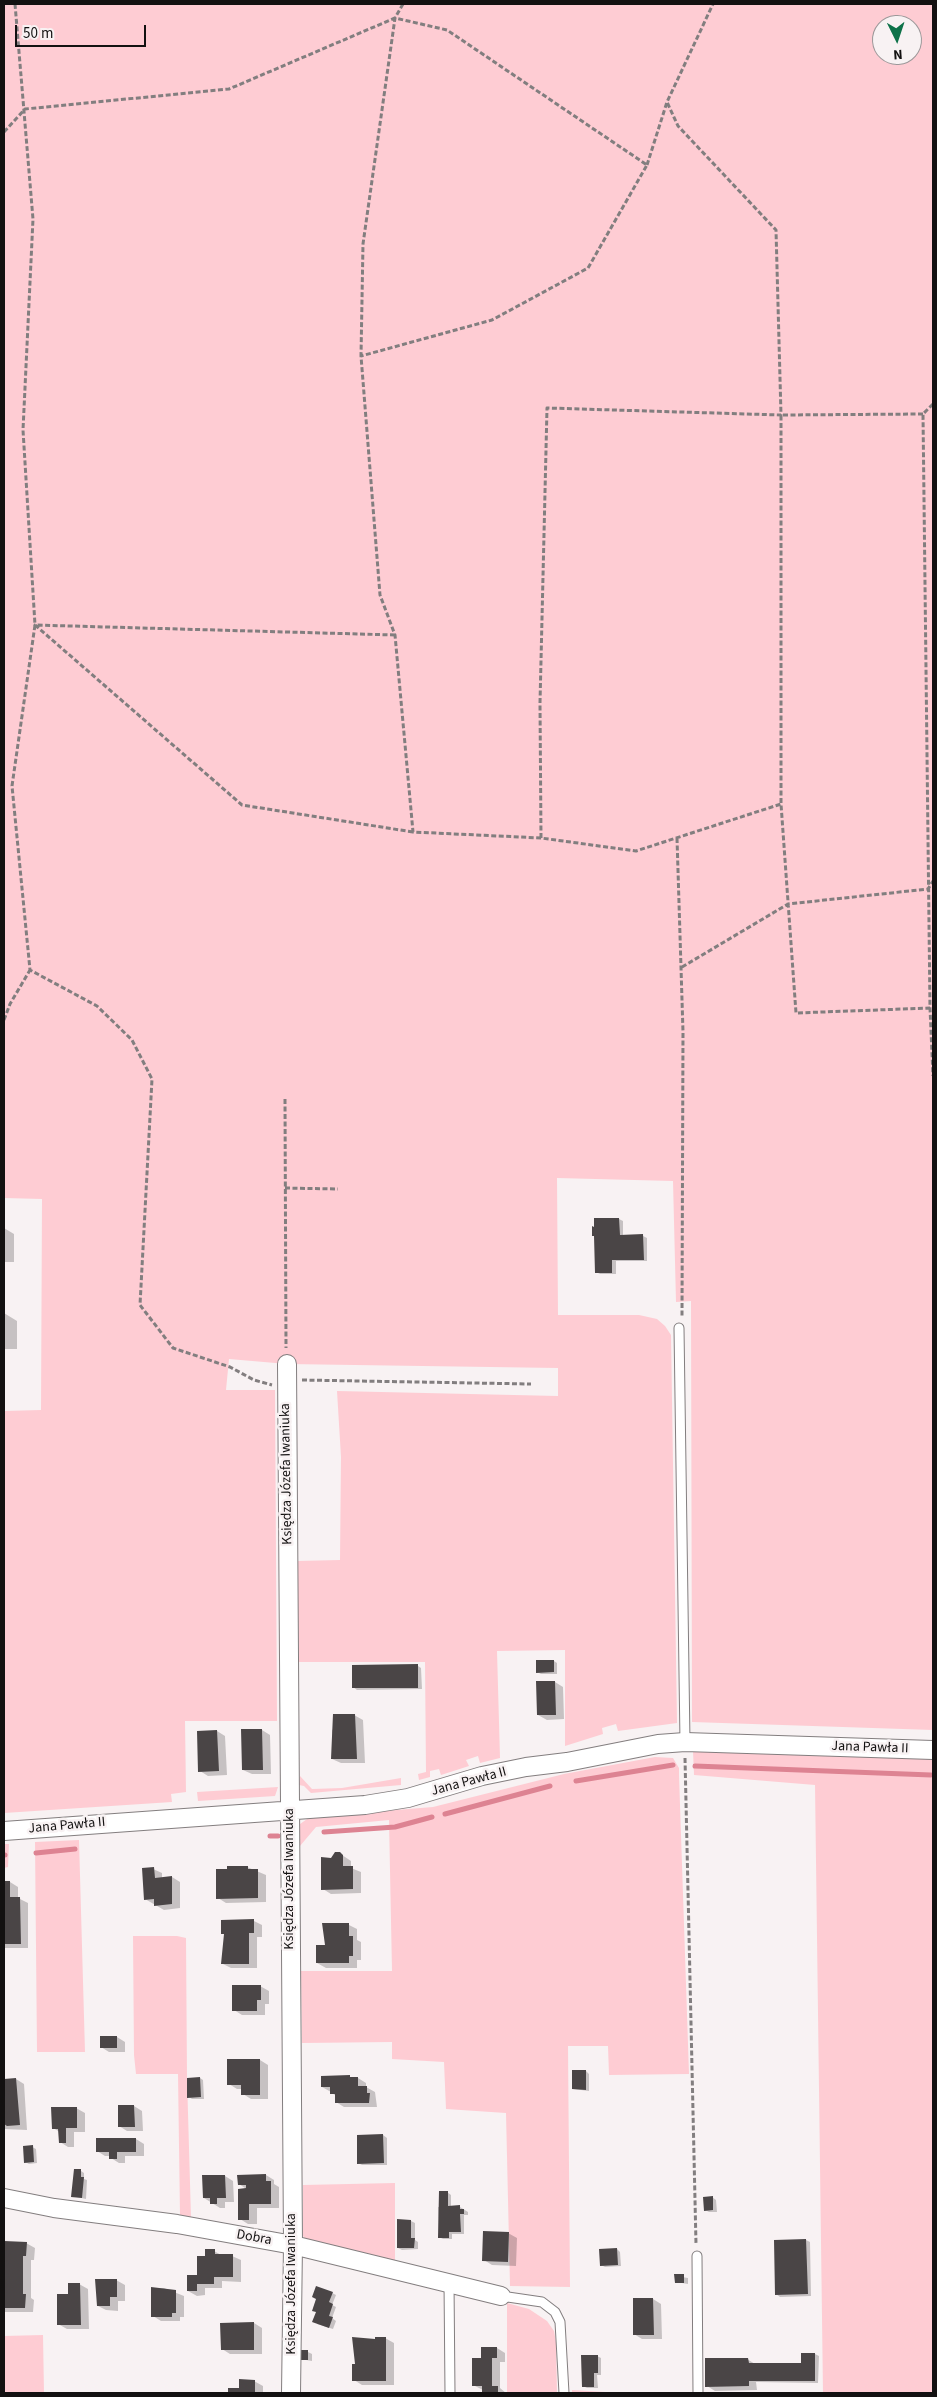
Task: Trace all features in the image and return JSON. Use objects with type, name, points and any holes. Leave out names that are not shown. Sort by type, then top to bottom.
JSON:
[{"type":"street","name":"Księdza Józefa Iwaniuka","points":[[286,1378],[293,2244],[291,2393]]},
{"type":"street","name":"Jana Pawła II","points":[[4,1831],[365,1805],[408,1798],[482,1776],[526,1766],[567,1762],[658,1744],[686,1742],[933,1750]]},
{"type":"street","name":"Dobra","points":[[4,2198],[54,2208],[177,2224],[293,2244],[501,2296]]},
{"type":"lane","points":[[679,1328],[686,1742]]},
{"type":"lane","points":[[696,2256],[698,2393]]},
{"type":"lane","points":[[449,2282],[450,2393]]},
{"type":"lane","points":[[501,2296],[542,2302],[556,2312],[560,2322],[564,2393]]},
{"type":"path","points":[[4,1020],[10,1004],[30,970],[12,786],[35,625],[23,430],[33,219],[15,4]]},
{"type":"path","points":[[403,4],[395,18],[363,244],[361,356],[380,595],[395,635],[413,832]]},
{"type":"path","points":[[361,356],[492,320],[588,268],[647,165],[666,102],[713,4]]},
{"type":"path","points":[[4,132],[25,109],[229,90],[395,18],[447,30],[647,165]]},
{"type":"path","points":[[666,102],[678,126],[776,230],[781,415],[781,804],[796,1013],[930,1008]]},
{"type":"path","points":[[541,838],[540,703],[547,408],[781,415],[923,414],[933,404]]},
{"type":"path","points":[[923,414],[928,889],[933,1076]]},
{"type":"path","points":[[35,625],[395,635]]},
{"type":"path","points":[[35,625],[242,805],[413,832],[541,838],[636,851],[781,804]]},
{"type":"path","points":[[678,838],[684,1311],[679,1328]]},
{"type":"path","points":[[928,889],[933,881]]},
{"type":"path","points":[[681,967],[788,904],[928,889]]},
{"type":"path","points":[[30,970],[96,1006],[132,1040],[152,1079],[140,1305],[174,1348],[230,1367],[254,1380],[286,1378],[531,1384]]},
{"type":"path","points":[[285,1099],[286,1378]]},
{"type":"path","points":[[285,1188],[338,1189]]},
{"type":"path","points":[[686,1742],[696,2256]]},
{"type":"shaded area","points":[[4,4],[933,4],[933,1730],[692,1722],[691,1301],[676,1302],[673,1181],[557,1178],[558,1315],[639,1315],[657,1319],[671,1335],[677,1723],[618,1731],[616,1724],[602,1728],[603,1734],[565,1746],[565,1650],[497,1651],[500,1758],[480,1763],[478,1756],[466,1760],[469,1766],[441,1775],[439,1769],[430,1771],[430,1777],[419,1780],[418,1774],[426,1772],[425,1662],[299,1662],[297,1561],[340,1560],[341,1457],[337,1391],[558,1396],[558,1368],[287,1364],[229,1359],[226,1390],[275,1390],[277,1721],[185,1721],[186,1792],[171,1794],[172,1802],[4,1813],[4,1411],[41,1410],[42,1199],[4,1198]]},
{"type":"shaded area","points":[[693,1751],[933,1758],[933,2393],[823,2393],[815,1785],[694,1775]]},
{"type":"shaded area","points":[[655,1757],[673,1758],[679,1768],[689,2074],[609,2075],[608,2046],[568,2046],[570,2287],[510,2286],[506,2113],[446,2109],[444,2062],[392,2059],[392,2042],[302,2043],[301,1971],[392,1971],[389,1820],[316,1827],[300,1846],[300,1824],[310,1817],[433,1807],[564,1774]]},
{"type":"shaded area","points":[[300,1776],[312,1789],[342,1788],[401,1778],[401,1785],[311,1793],[304,1786],[299,1785]]},
{"type":"shaded area","points":[[278,1787],[275,1796],[198,1801],[197,1792]]},
{"type":"shaded area","points":[[79,1840],[85,2052],[37,2052],[35,1842]]},
{"type":"shaded area","points":[[4,1844],[9,1844],[8,1867],[4,1868]]},
{"type":"shaded area","points":[[133,1936],[177,1936],[186,1938],[191,2218],[180,2216],[178,2074],[136,2074],[134,2055]]},
{"type":"shaded area","points":[[395,2183],[395,2263],[310,2244],[303,2236],[303,2185]]},
{"type":"shaded area","points":[[507,2303],[529,2309],[547,2321],[554,2331],[557,2393],[507,2393]]},
{"type":"shaded area","points":[[43,2335],[44,2393],[4,2393],[4,2336]]},
{"type":"shaded area","points":[[572,2390],[622,2393],[572,2393]]},
{"type":"building","points":[[594,1218],[619,1218],[620,1235],[643,1234],[644,1260],[612,1260],[612,1273],[595,1273],[594,1236],[592,1236]]},
{"type":"building","points":[[536,1660],[554,1660],[554,1672],[536,1673]]},
{"type":"building","points":[[418,1664],[418,1688],[352,1688],[352,1665]]},
{"type":"building","points":[[536,1681],[555,1681],[556,1715],[537,1715]]},
{"type":"building","points":[[333,1714],[355,1714],[357,1759],[331,1759]]},
{"type":"building","points":[[241,1729],[262,1729],[263,1770],[242,1770]]},
{"type":"building","points":[[217,1730],[219,1771],[198,1772],[197,1731]]},
{"type":"building","points":[[335,1852],[340,1852],[343,1855],[343,1866],[353,1866],[353,1889],[321,1890],[321,1857],[331,1858]]},
{"type":"building","points":[[227,1866],[248,1866],[248,1869],[258,1869],[258,1898],[216,1899],[216,1869],[227,1869]]},
{"type":"building","points":[[154,1867],[155,1878],[172,1876],[172,1904],[154,1906],[154,1899],[144,1900],[142,1868]]},
{"type":"building","points":[[4,1881],[10,1881],[10,1897],[20,1897],[21,1944],[4,1944]]},
{"type":"building","points":[[254,1919],[254,1933],[249,1933],[249,1964],[221,1964],[224,1934],[221,1934],[221,1920]]},
{"type":"building","points":[[322,1923],[349,1923],[349,1936],[353,1936],[353,1956],[349,1956],[349,1963],[316,1963],[316,1945],[325,1945]]},
{"type":"building","points":[[232,1985],[261,1985],[261,2000],[257,2000],[257,2011],[232,2011]]},
{"type":"building","points":[[100,2036],[117,2036],[117,2048],[100,2048]]},
{"type":"building","points":[[227,2059],[260,2059],[260,2095],[241,2095],[241,2085],[227,2085]]},
{"type":"building","points":[[572,2070],[586,2070],[586,2090],[572,2089]]},
{"type":"building","points":[[350,2075],[350,2077],[358,2077],[358,2086],[367,2086],[367,2093],[370,2093],[369,2103],[335,2103],[335,2094],[330,2094],[330,2087],[321,2087],[321,2076]]},
{"type":"building","points":[[200,2077],[201,2097],[187,2098],[187,2078]]},
{"type":"building","points":[[16,2078],[20,2125],[7,2126],[4,2124],[4,2079]]},
{"type":"building","points":[[118,2105],[134,2105],[135,2127],[118,2127]]},
{"type":"building","points":[[51,2107],[77,2107],[77,2128],[66,2128],[66,2143],[59,2143],[58,2129],[52,2129]]},
{"type":"building","points":[[383,2134],[384,2163],[357,2164],[357,2135]]},
{"type":"building","points":[[96,2138],[136,2138],[136,2152],[117,2152],[117,2159],[109,2159],[109,2152],[96,2152]]},
{"type":"building","points":[[33,2145],[34,2162],[24,2163],[23,2146]]},
{"type":"building","points":[[74,2169],[81,2169],[81,2177],[84,2177],[82,2198],[71,2197]]},
{"type":"building","points":[[266,2174],[266,2181],[271,2181],[271,2204],[249,2204],[249,2220],[238,2220],[238,2189],[246,2188],[246,2185],[238,2185],[237,2175]]},
{"type":"building","points":[[202,2175],[225,2175],[226,2198],[217,2198],[217,2204],[210,2204],[210,2198],[203,2198]]},
{"type":"building","points":[[439,2191],[448,2191],[448,2206],[460,2205],[460,2209],[464,2209],[464,2214],[460,2214],[461,2232],[449,2232],[449,2238],[438,2238]]},
{"type":"building","points":[[713,2196],[713,2210],[704,2211],[703,2197]]},
{"type":"building","points":[[397,2219],[411,2220],[411,2238],[415,2238],[414,2248],[397,2248]]},
{"type":"building","points":[[483,2231],[509,2232],[508,2262],[482,2261]]},
{"type":"building","points":[[806,2239],[808,2294],[775,2295],[774,2240]]},
{"type":"building","points":[[4,2241],[27,2242],[26,2256],[23,2256],[23,2294],[26,2294],[25,2308],[4,2308]]},
{"type":"building","points":[[617,2248],[618,2265],[600,2266],[599,2249]]},
{"type":"building","points":[[205,2249],[215,2249],[215,2254],[233,2254],[233,2277],[214,2277],[214,2284],[197,2284],[197,2291],[187,2291],[187,2275],[197,2275],[197,2256],[205,2256]]},
{"type":"building","points":[[674,2274],[684,2274],[684,2283],[675,2283]]},
{"type":"building","points":[[95,2279],[117,2279],[117,2297],[110,2297],[110,2306],[97,2306]]},
{"type":"building","points":[[68,2283],[80,2283],[81,2325],[57,2325],[57,2294],[68,2294]]},
{"type":"building","points":[[316,2286],[333,2292],[329,2302],[333,2304],[329,2316],[333,2317],[329,2328],[312,2322],[316,2312],[312,2311],[316,2299],[312,2297]]},
{"type":"building","points":[[151,2287],[176,2290],[176,2313],[172,2313],[172,2317],[151,2317]]},
{"type":"building","points":[[633,2298],[653,2298],[654,2335],[633,2335]]},
{"type":"building","points":[[254,2322],[254,2350],[221,2350],[220,2323]]},
{"type":"building","points":[[352,2337],[375,2339],[375,2337],[386,2337],[386,2381],[352,2381],[352,2364],[355,2364]]},
{"type":"building","points":[[481,2347],[497,2347],[497,2358],[492,2358],[492,2386],[498,2386],[498,2393],[482,2393],[482,2386],[472,2386],[472,2358],[481,2358]]},
{"type":"building","points":[[298,2350],[308,2350],[308,2360],[298,2360]]},
{"type":"building","points":[[801,2353],[815,2353],[815,2381],[749,2381],[749,2386],[705,2387],[705,2358],[748,2358],[749,2363],[801,2363]]},
{"type":"building","points":[[581,2355],[598,2355],[598,2373],[594,2373],[594,2387],[582,2387]]},
{"type":"building","points":[[239,2379],[255,2380],[255,2393],[228,2393],[228,2388],[239,2388]]},
{"type":"waterway","points":[[576,1781],[673,1765]]},
{"type":"waterway","points":[[695,1766],[931,1775]]},
{"type":"waterway","points":[[445,1814],[550,1786]]},
{"type":"waterway","points":[[324,1832],[395,1827],[432,1817]]},
{"type":"waterway","points":[[270,1836],[278,1836]]},
{"type":"waterway","points":[[36,1853],[75,1849]]}]
